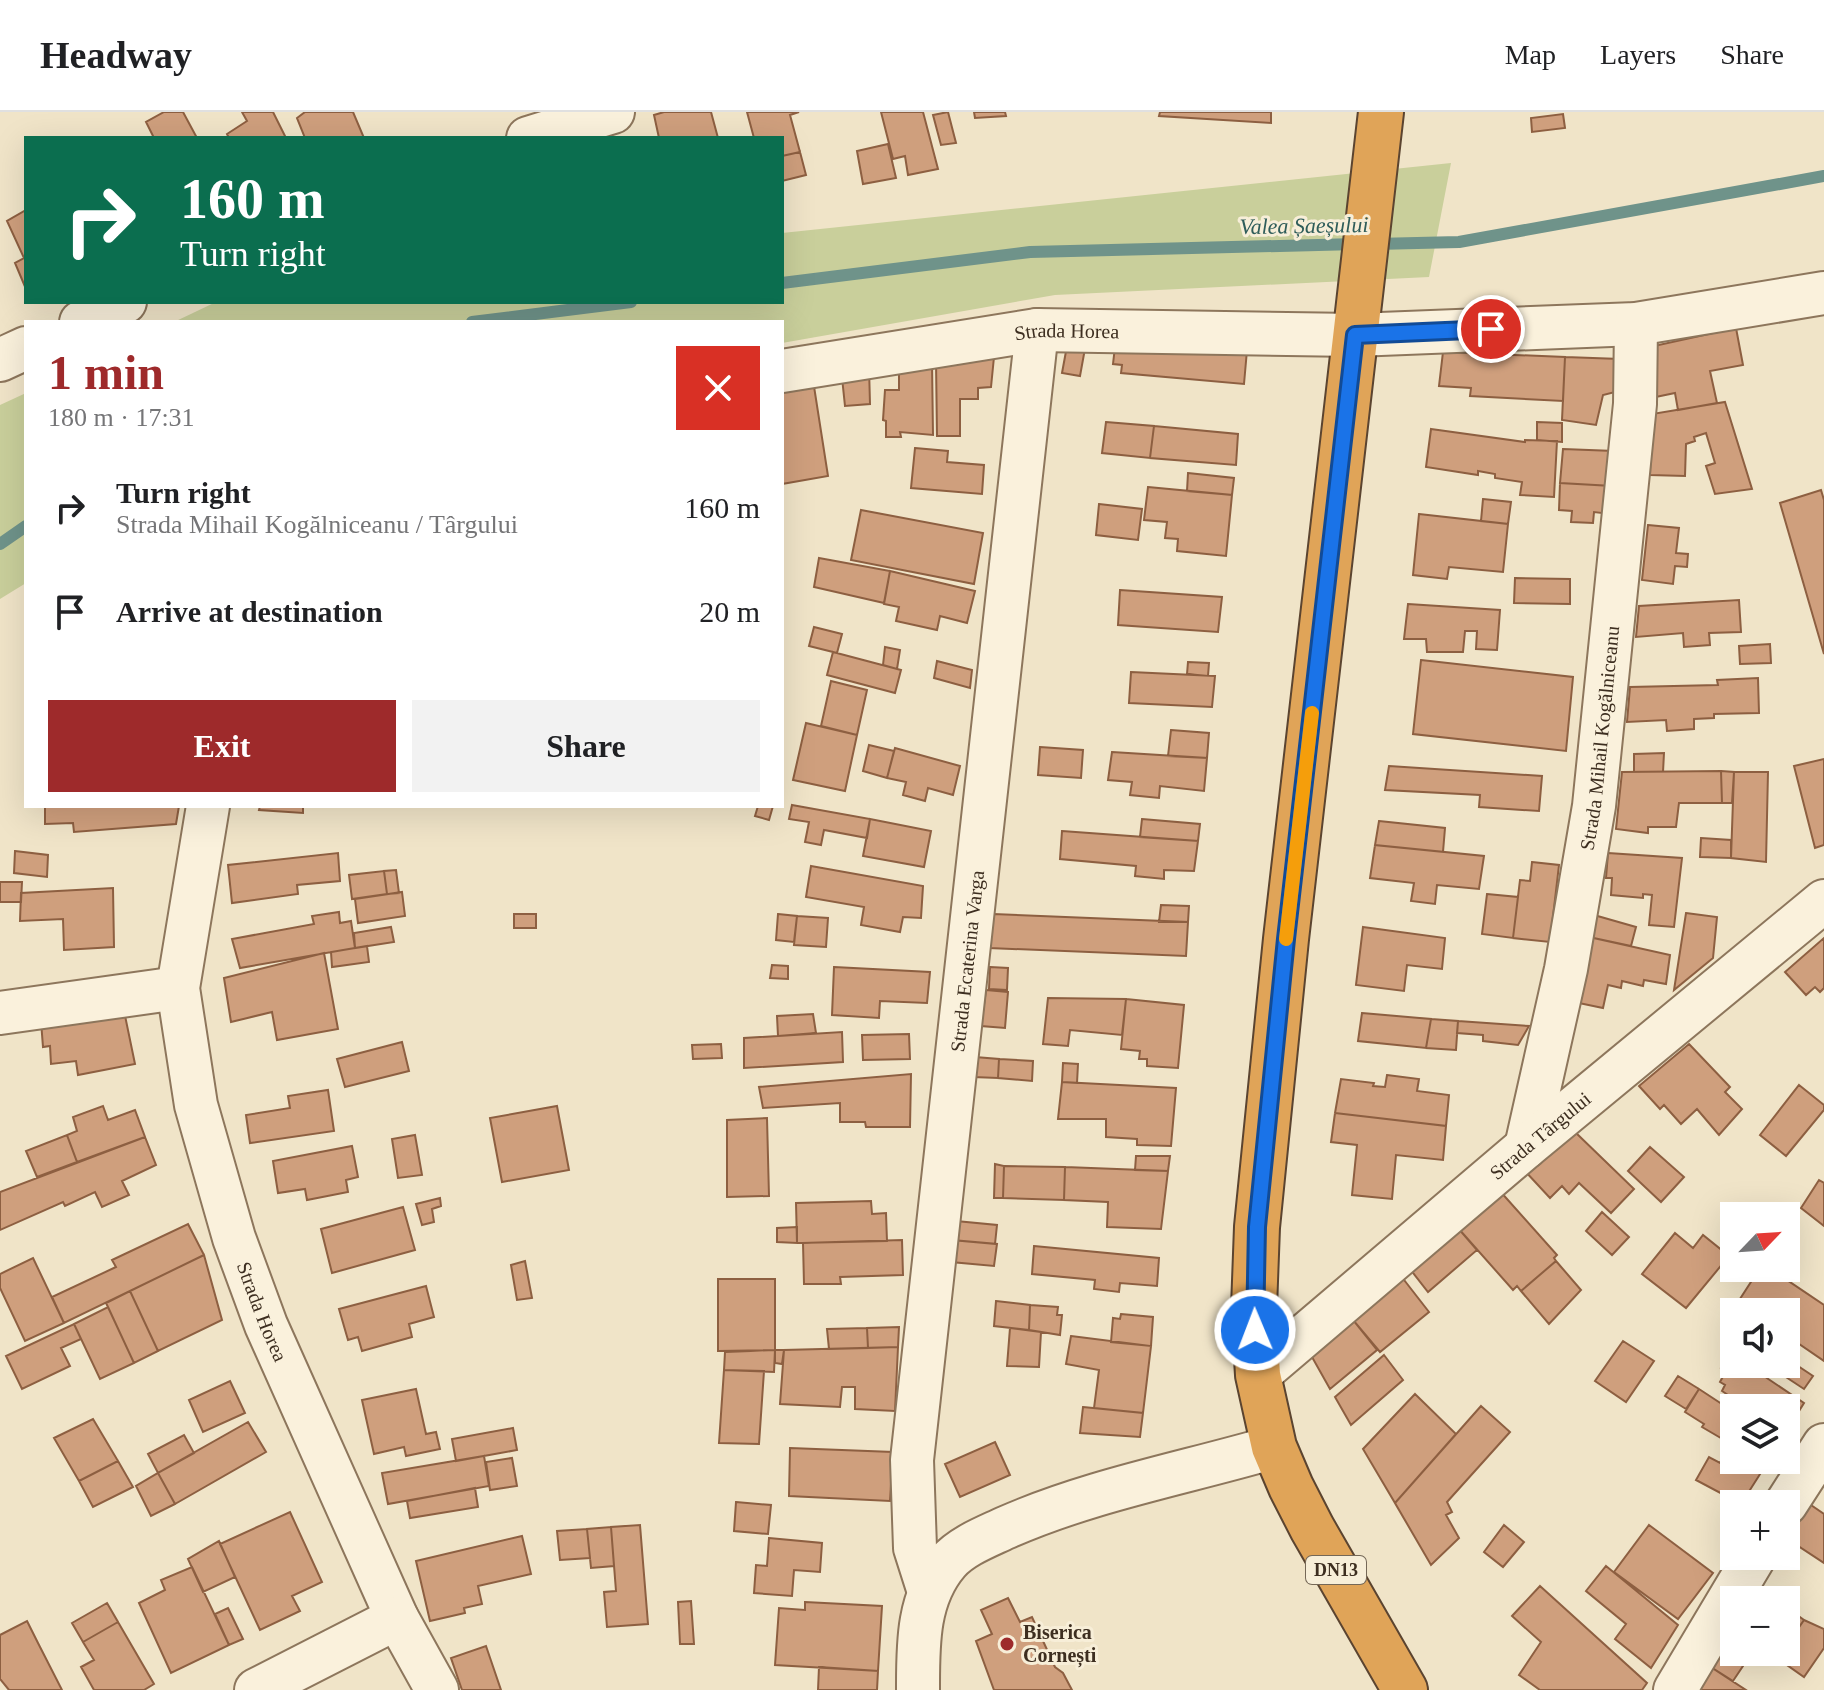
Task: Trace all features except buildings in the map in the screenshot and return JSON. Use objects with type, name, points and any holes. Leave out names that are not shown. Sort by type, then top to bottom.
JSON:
[{"type":"highway","name":"DN13","points":[[1380,125],[1286,939],[1257,1227],[1254,1308],[1258,1375],[1274,1447],[1312,1528],[1405,1690]]},
{"type":"street","points":[[535,136],[613,112]]},
{"type":"street","name":"Strada Horea","points":[[784,371],[1037,330],[1356,323],[1636,324],[1824,293]]},
{"type":"street","points":[[85,320],[121,304]]},
{"type":"street","name":"Strada Mihail Kogălniceanu","points":[[1526,1147],[1566,969],[1594,806],[1635,404],[1636,324]]},
{"type":"street","name":"Strada Ecaterina Varga","points":[[929,1592],[915,1548],[912,1460],[1037,330]]},
{"type":"street","points":[[0,360],[24,349]]},
{"type":"street","name":"Strada Horea","points":[[208,808],[178,988],[196,1105],[234,1238],[266,1325],[397,1618],[437,1690]]},
{"type":"street","name":"Strada Târgului","points":[[1258,1375],[1526,1147],[1824,901]]},
{"type":"street","points":[[0,1013],[178,988]]},
{"type":"street","points":[[1795,1490],[1824,1445]]},
{"type":"street","points":[[918,1690],[920,1622],[929,1592],[949,1561],[977,1541],[1035,1515],[1274,1447]]},
{"type":"street","points":[[1675,1690],[1747,1570]]},
{"type":"street","points":[[256,1690],[397,1618]]},
{"type":"green space","points":[[1451,163],[1429,277],[1055,295],[784,343],[784,320],[178,320],[212,304],[784,304],[784,233]]},
{"type":"green space","points":[[24,394],[24,584],[0,599],[0,405]]},
{"type":"waterway","name":"Valea Șaeșului","points":[[1375,244],[1459,242],[1824,176]]},
{"type":"waterway","name":"Valea Șaeșului","points":[[784,283],[1030,252],[1357,244]]},
{"type":"waterway","name":"Valea Șaeșului","points":[[488,320],[615,304]]},
{"type":"waterway","name":"Valea Șaeșului","points":[[0,544],[24,527]]},
{"type":"slow traffic","points":[[1286,939],[1312,713]]},
{"type":"place","name":"Biserica Cornești","points":[[1007,1644]]},
{"type":"route","points":[[1255,1330],[1257,1227],[1286,939],[1355,335],[1491,329]]}]
